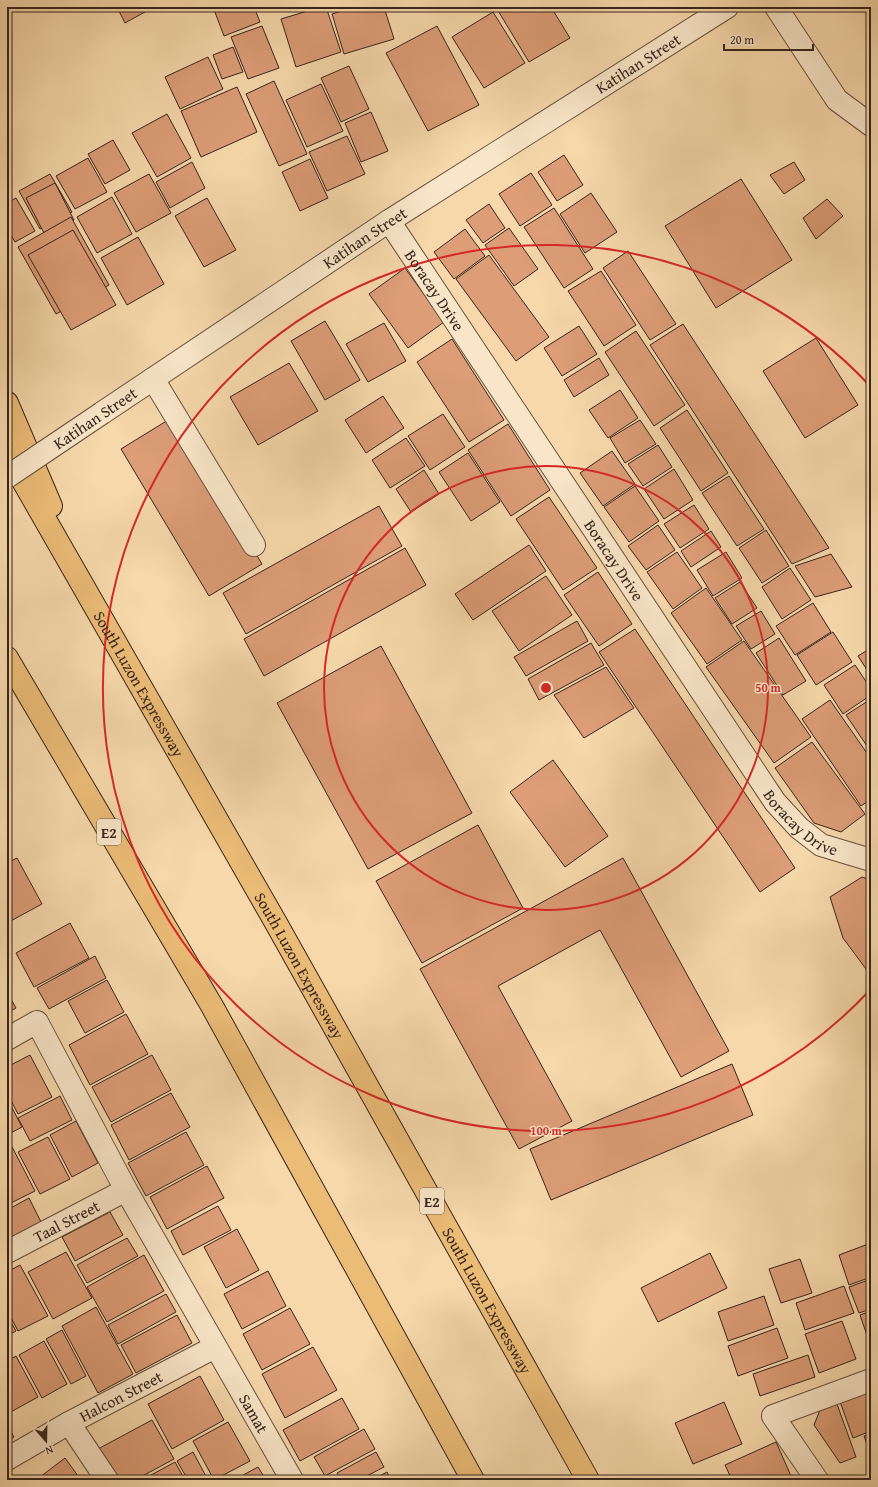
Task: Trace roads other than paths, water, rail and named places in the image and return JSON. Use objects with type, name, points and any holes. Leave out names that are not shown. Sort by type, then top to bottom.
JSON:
[{"type":"highway","points":[[7,403],[93,602]]},
{"type":"highway","name":"South Luzon Expressway","points":[[7,453],[280,930],[588,1480]]},
{"type":"highway","name":"E2","points":[[7,658],[212,1006],[473,1480]]},
{"type":"street","name":"Katihan Street","points":[[7,477],[390,221],[727,7]]},
{"type":"street","points":[[776,7],[837,100],[871,125]]},
{"type":"street","name":"Boracay Drive","points":[[390,221],[775,802],[799,828],[822,845],[871,860]]},
{"type":"street","points":[[153,379],[254,545]]},
{"type":"street","name":"Samat","points":[[7,1039],[37,1022],[126,1190],[292,1480]]},
{"type":"street","name":"Taal Street","points":[[7,1252],[126,1190]]},
{"type":"street","name":"Halcon Street","points":[[7,1459],[69,1422],[216,1347]]},
{"type":"street","points":[[817,1480],[774,1416],[871,1380]]},
{"type":"street","points":[[69,1422],[107,1480]]}]
